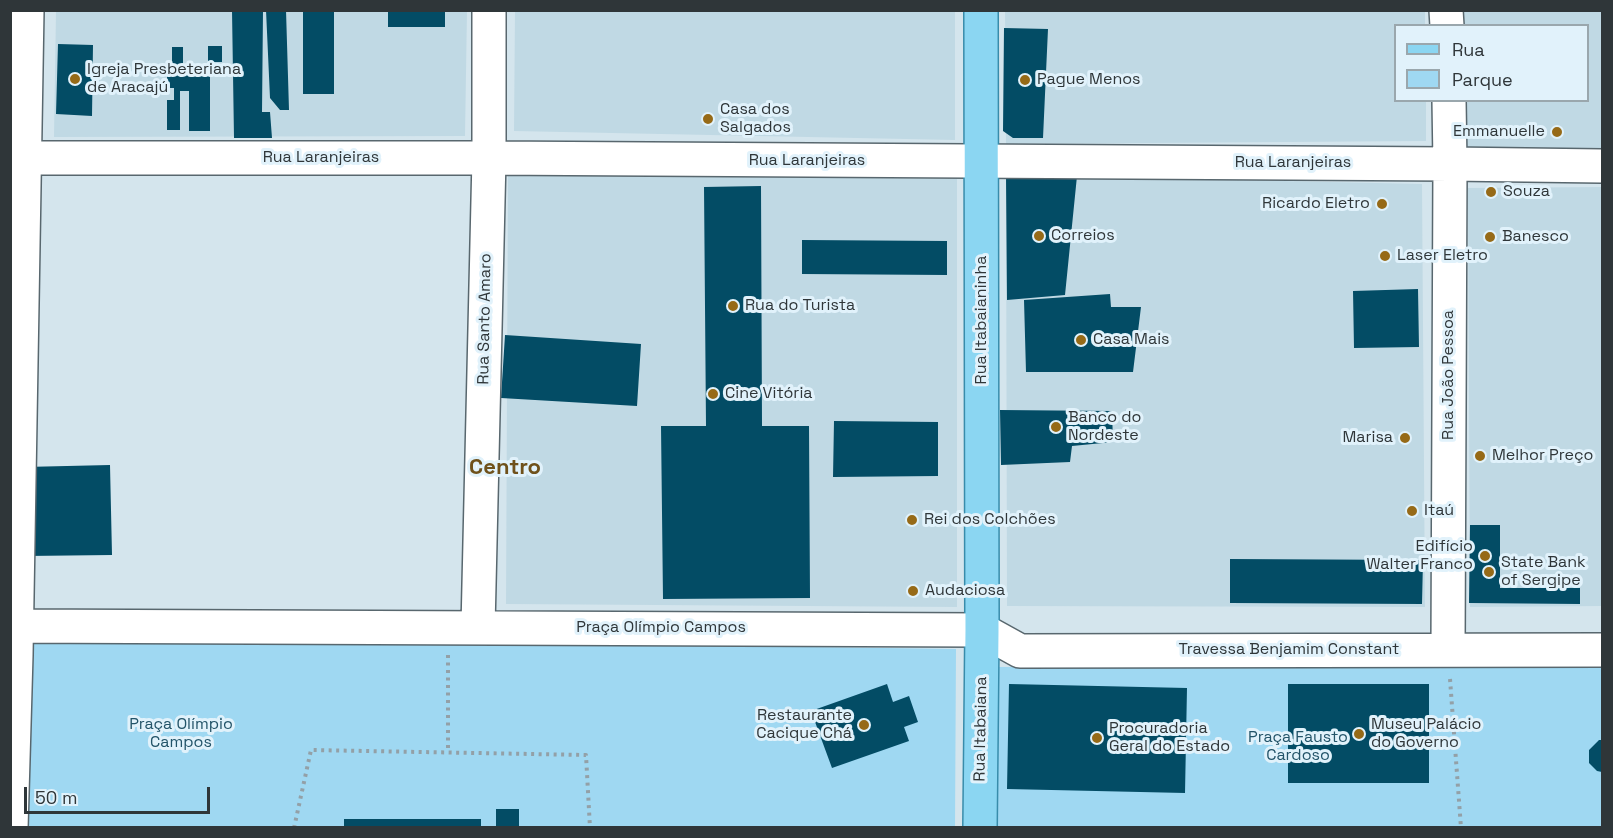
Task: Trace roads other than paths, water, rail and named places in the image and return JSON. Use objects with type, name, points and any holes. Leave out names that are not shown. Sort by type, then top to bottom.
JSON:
[{"type":"main road","name":"Rua Itabaianinha","points":[[981,10],[982,630]]},
{"type":"main road","name":"Rua Itabaiana","points":[[980,828],[982,630]]},
{"type":"street","points":[[11,828],[17,158],[27,10]]},
{"type":"street","name":"Rua Santo Amaro","points":[[463,627],[489,158],[489,10]]},
{"type":"street","name":"Rua João Pessoa","points":[[1448,649],[1449,102]]},
{"type":"street","name":"Rua Laranjeiras","points":[[17,158],[489,158],[1602,166]]},
{"type":"street","name":"Praça Olímpio Campos","points":[[14,626],[982,630]]},
{"type":"street","name":"Travessa Benjamim Constant","points":[[982,630],[1020,651],[1602,650]]},
{"type":"place","name":"Igreja Presbeteriana de Aracajú","points":[[75,79]]},
{"type":"place","name":"Pague Menos","points":[[1025,80]]},
{"type":"place","name":"Casa dos Salgados","points":[[708,119]]},
{"type":"place","name":"Emmanuelle","points":[[1557,132]]},
{"type":"place","name":"Souza","points":[[1491,192]]},
{"type":"place","name":"Ricardo Eletro","points":[[1382,204]]},
{"type":"place","name":"Correios","points":[[1039,236]]},
{"type":"place","name":"Banesco","points":[[1490,237]]},
{"type":"place","name":"Laser Eletro","points":[[1385,256]]},
{"type":"place","name":"Rua do Turista","points":[[733,306]]},
{"type":"place","name":"Casa Mais","points":[[1081,340]]},
{"type":"place","name":"Cine Vitória","points":[[713,394]]},
{"type":"place","name":"Banco do Nordeste","points":[[1056,427]]},
{"type":"place","name":"Marisa","points":[[1405,438]]},
{"type":"place","name":"Melhor Preço","points":[[1480,456]]},
{"type":"place","name":"Itaú","points":[[1412,511]]},
{"type":"place","name":"Rei dos Colchões","points":[[912,520]]},
{"type":"place","name":"Edifício Walter Franco","points":[[1485,556]]},
{"type":"place","name":"State Bank of Sergipe","points":[[1489,572]]},
{"type":"place","name":"Audaciosa","points":[[913,591]]},
{"type":"place","name":"Restaurante Cacique Chá","points":[[864,725]]},
{"type":"place","name":"Museu Palácio do Governo","points":[[1359,734]]},
{"type":"place","name":"Procuradoria Geral do Estado","points":[[1097,738]]},
{"type":"district","name":"Centro","points":[[505,468]]},
{"type":"park label","name":"Praça Fausto Cardoso","points":[[1298,747]]}]
